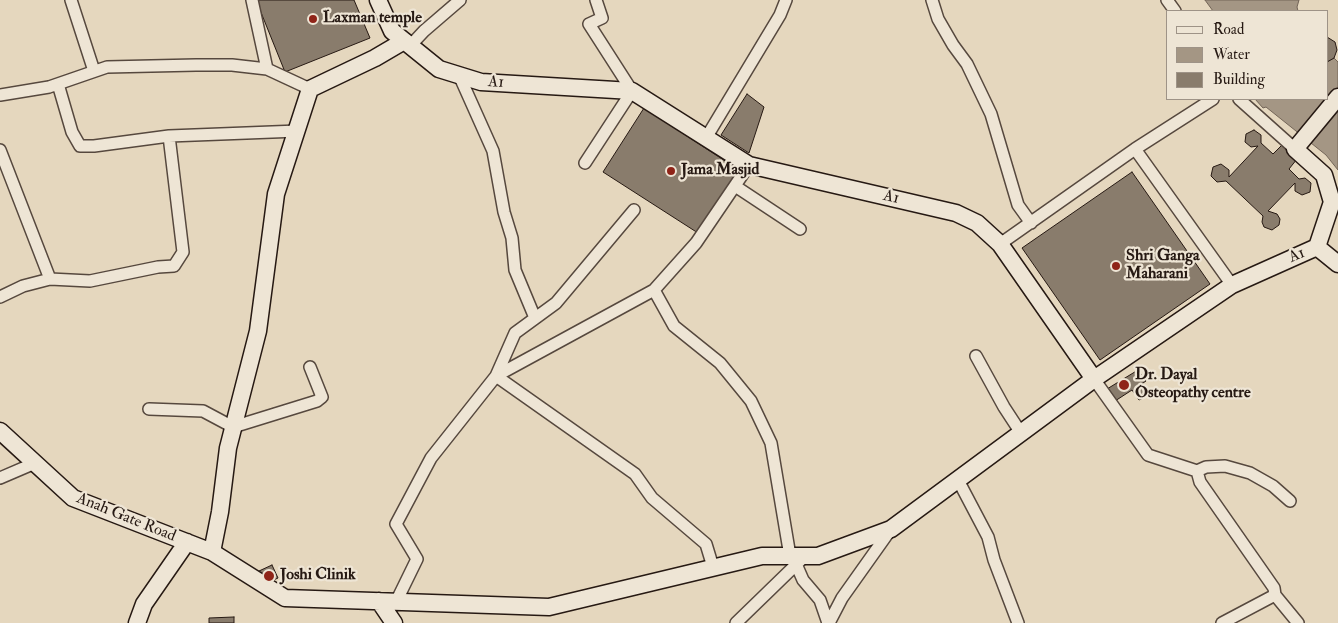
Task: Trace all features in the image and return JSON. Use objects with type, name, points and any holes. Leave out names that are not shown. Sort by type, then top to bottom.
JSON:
[{"type":"street","points":[[71,0],[94,71]]},
{"type":"street","points":[[252,0],[267,69]]},
{"type":"street","name":"A1","points":[[378,0],[392,32],[439,69],[482,82],[632,91],[749,165],[956,213],[977,223],[1000,244],[1094,379],[1232,285],[1317,247],[1338,264]]},
{"type":"street","points":[[212,552],[220,512],[228,448],[258,331],[276,194],[310,89],[407,43],[460,0]]},
{"type":"street","points":[[585,163],[632,91],[589,24],[602,18],[596,0]]},
{"type":"street","points":[[706,138],[780,15],[786,0]]},
{"type":"street","points":[[932,0],[938,19],[967,64],[992,114],[1018,205],[1031,223]]},
{"type":"street","points":[[0,95],[58,84],[106,67],[196,65],[267,69],[310,89]]},
{"type":"street","points":[[460,75],[493,150],[504,212],[512,238],[515,270],[535,318]]},
{"type":"street","points":[[58,84],[72,132],[80,146],[94,146],[169,136],[298,130]]},
{"type":"street","points":[[1299,145],[1338,97]]},
{"type":"street","points":[[1000,244],[1136,149],[1211,100]]},
{"type":"street","points":[[1240,100],[1299,145],[1324,175],[1332,202],[1317,247]]},
{"type":"street","points":[[0,297],[23,286],[50,279],[90,281],[158,267],[174,266],[183,252],[169,136]]},
{"type":"street","points":[[1136,149],[1232,285]]},
{"type":"street","points":[[0,150],[50,279]]},
{"type":"street","points":[[496,376],[654,290],[696,243],[749,165]]},
{"type":"street","points":[[735,186],[800,229]]},
{"type":"street","points":[[396,602],[417,559],[396,524],[431,458],[496,376],[515,333],[556,303],[634,210]]},
{"type":"street","points":[[654,290],[674,326],[720,363],[751,401],[771,443],[803,580],[820,600],[828,623]]},
{"type":"street","points":[[976,356],[1021,433]]},
{"type":"street","points":[[149,409],[203,411],[233,427],[317,401],[322,397],[310,367]]},
{"type":"street","points":[[496,376],[635,474],[652,498],[706,544],[714,567]]},
{"type":"street","points":[[1094,379],[1148,454],[1197,471],[1206,467],[1226,466],[1250,473],[1273,486],[1290,501]]},
{"type":"street","name":"Anah Gate Road","points":[[0,431],[73,498],[212,552],[285,598],[549,607],[762,556],[797,559],[818,556],[891,529],[1094,379]]},
{"type":"street","points":[[0,478],[35,463]]},
{"type":"street","points":[[1197,471],[1200,482],[1274,588],[1275,595],[1298,623]]},
{"type":"street","points":[[958,480],[988,537],[994,560],[1018,623]]},
{"type":"street","points":[[828,623],[842,598],[891,529]]},
{"type":"street","points":[[137,623],[144,604],[187,542]]},
{"type":"street","points":[[736,623],[797,559]]},
{"type":"street","points":[[1222,623],[1275,595]]},
{"type":"street","points":[[379,601],[394,623]]},
{"type":"water","points":[[1205,0],[1299,0],[1298,10],[1212,10]]},
{"type":"water","points":[[1334,58],[1338,62],[1338,170],[1326,155],[1266,107],[1263,108],[1256,100],[1328,100],[1328,61]]},
{"type":"building","name":"Laxman temple","points":[[256,0],[354,0],[370,38],[285,72]]},
{"type":"building","points":[[1328,38],[1335,42],[1337,50],[1334,58],[1328,61]]},
{"type":"building","points":[[747,94],[764,107],[749,153],[721,135]]},
{"type":"building","name":"Jama Masjid","points":[[644,108],[739,170],[698,233],[603,172]]},
{"type":"building","points":[[1254,130],[1261,135],[1261,143],[1273,154],[1282,145],[1297,159],[1289,169],[1299,179],[1305,178],[1311,183],[1310,192],[1302,195],[1295,191],[1295,183],[1268,211],[1277,214],[1280,219],[1279,225],[1272,230],[1264,227],[1262,222],[1263,216],[1226,181],[1217,182],[1211,176],[1213,167],[1221,164],[1229,170],[1229,177],[1258,146],[1251,147],[1245,142],[1246,134]]},
{"type":"building","name":"Shri Ganga Maharani","points":[[1132,172],[1210,284],[1100,360],[1022,248]]},
{"type":"building","points":[[1138,370],[1146,381],[1140,385],[1147,396],[1139,400],[1132,390],[1115,401],[1107,389]]},
{"type":"building","points":[[272,565],[278,578],[265,584],[259,571]]},
{"type":"building","points":[[234,617],[234,623],[209,623],[209,618]]},
{"type":"place","name":"Laxman temple","points":[[313,19]]},
{"type":"place","name":"Jama Masjid","points":[[671,171]]},
{"type":"place","name":"Shri Ganga Maharani","points":[[1116,266]]},
{"type":"place","name":"Dr. Dayal Osteopathy centre","points":[[1124,385]]},
{"type":"place","name":"Joshi Clinik","points":[[269,576]]}]
